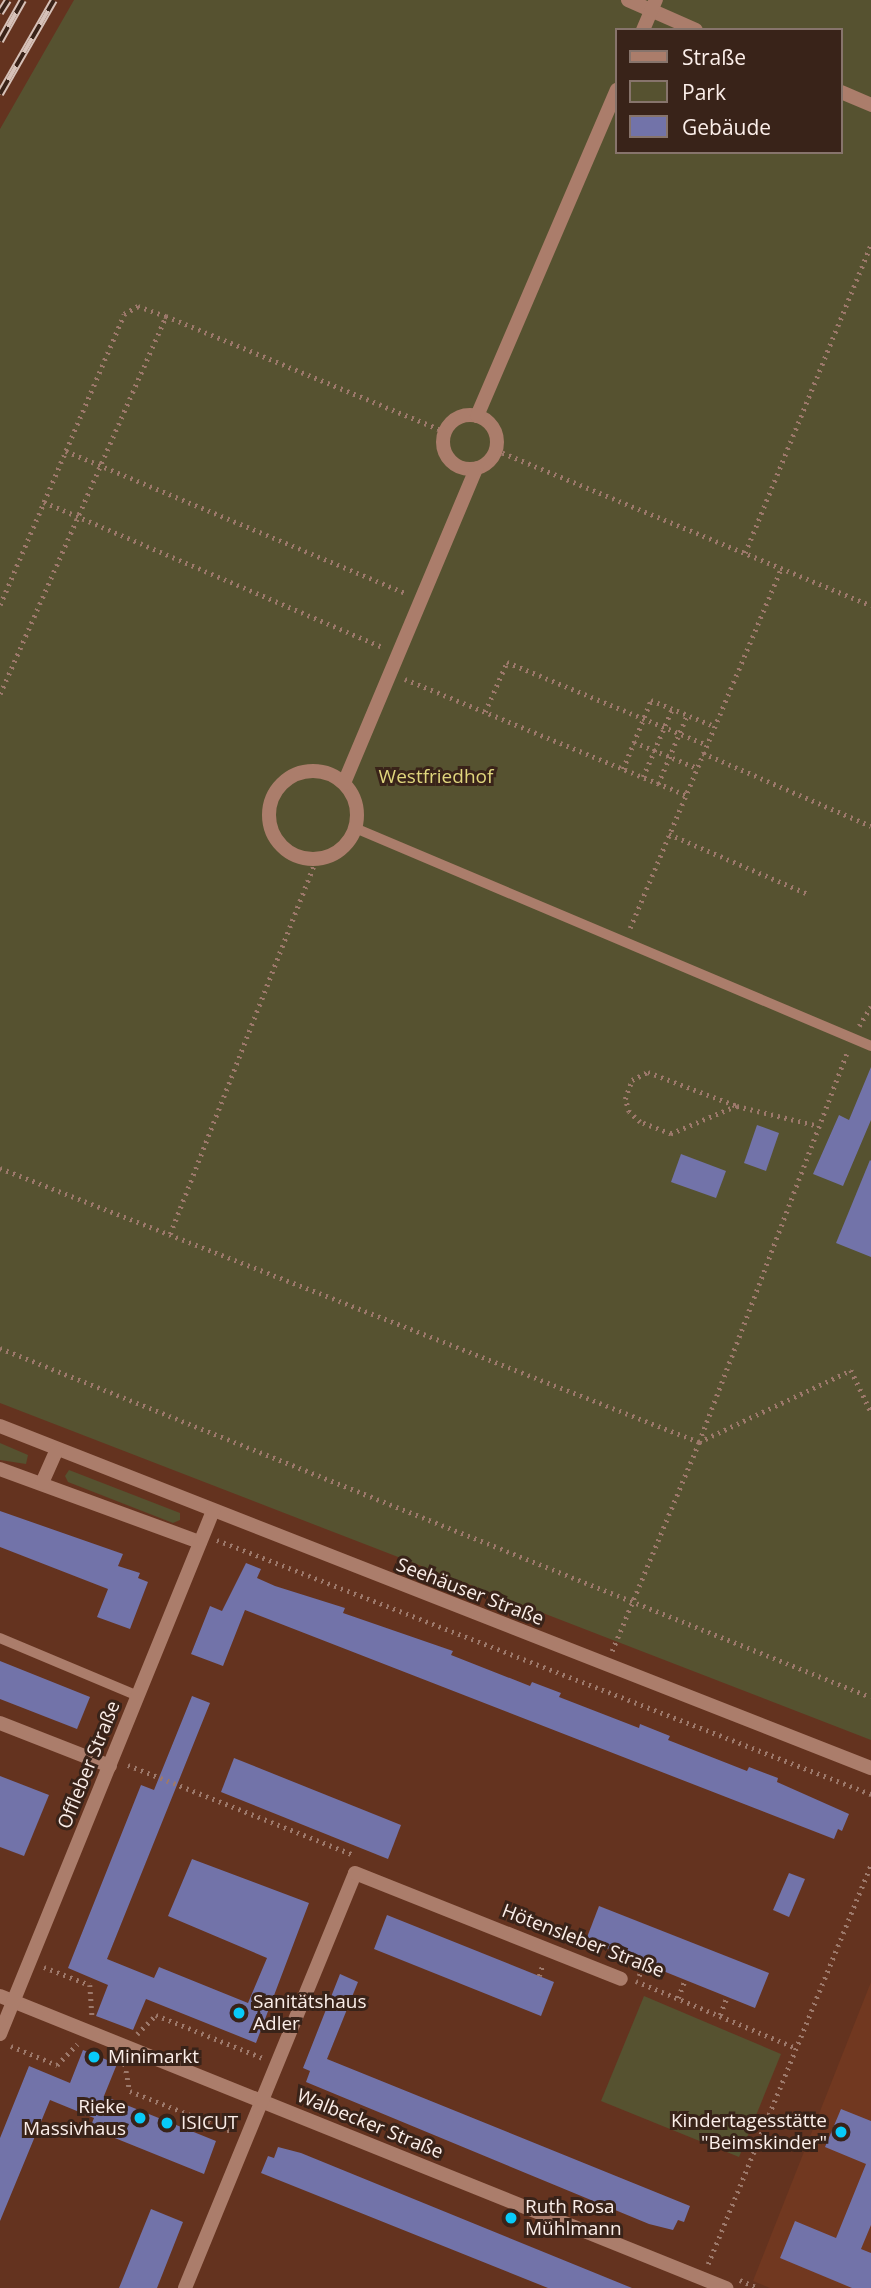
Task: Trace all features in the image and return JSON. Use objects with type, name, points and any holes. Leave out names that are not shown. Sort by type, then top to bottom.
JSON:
[{"type":"street","points":[[628,0],[654,5],[693,28]]},
{"type":"street","points":[[644,28],[654,5]]},
{"type":"street","points":[[477,416],[616,92]]},
{"type":"street","points":[[843,93],[871,105]]},
{"type":"street","points":[[344,783],[393,674],[476,469],[496,450],[494,430],[477,416],[457,418],[446,432],[444,444],[453,464],[476,469]]},
{"type":"street","points":[[307,771],[331,775],[344,783],[354,798],[355,828],[344,847],[316,860],[293,855],[280,846],[269,827],[272,796],[286,780],[307,771]]},
{"type":"street","name":"Seehäuser Straße","points":[[0,1426],[605,1666],[871,1768]]},
{"type":"street","points":[[42,1483],[57,1449]]},
{"type":"street","points":[[0,1469],[200,1542]]},
{"type":"street","name":"Offleber Straße","points":[[1,2032],[7,1998],[28,1961],[213,1511]]},
{"type":"street","points":[[0,1723],[111,1763]]},
{"type":"street","points":[[184,2288],[261,2100],[279,2065],[355,1873]]},
{"type":"street","name":"Hötensleber Straße","points":[[355,1873],[621,1979]]},
{"type":"street","name":"Walbecker Straße","points":[[7,1998],[726,2288]]},
{"type":"lane","points":[[355,828],[871,1046]]},
{"type":"lane","points":[[0,1638],[138,1696]]},
{"type":"path","points":[[744,552],[871,245]]},
{"type":"path","points":[[0,605],[128,309],[138,306],[446,432]]},
{"type":"path","points":[[0,694],[166,317]]},
{"type":"path","points":[[496,450],[871,605]]},
{"type":"path","points":[[66,451],[422,601]]},
{"type":"path","points":[[44,502],[400,655]]},
{"type":"path","points":[[624,941],[781,568]]},
{"type":"path","points":[[485,712],[507,662],[707,745]]},
{"type":"path","points":[[393,674],[686,795]]},
{"type":"path","points":[[623,769],[651,700],[714,726]]},
{"type":"path","points":[[643,778],[672,709]]},
{"type":"path","points":[[658,784],[687,715]]},
{"type":"path","points":[[634,742],[697,768]]},
{"type":"path","points":[[703,753],[871,826]]},
{"type":"path","points":[[669,834],[808,894]]},
{"type":"path","points":[[170,1234],[316,860]]},
{"type":"path","points":[[605,1666],[699,1441],[852,1038],[871,1006]]},
{"type":"path","points":[[737,1106],[671,1134],[637,1120],[625,1100],[632,1080],[648,1072],[737,1106],[819,1126]]},
{"type":"path","points":[[0,1168],[699,1441],[851,1370],[871,1412]]},
{"type":"path","points":[[0,1348],[631,1604],[871,1697]]},
{"type":"path","points":[[216,1539],[871,1794]]},
{"type":"path","points":[[111,1763],[362,1858],[355,1873]]},
{"type":"path","points":[[233,1807],[236,1798]]},
{"type":"path","points":[[275,1823],[278,1815]]},
{"type":"path","points":[[314,1839],[317,1830]]},
{"type":"path","points":[[357,1856],[360,1848]]},
{"type":"path","points":[[706,2272],[871,1865]]},
{"type":"path","name":"Hötensleber Straße","points":[[534,1959],[552,1966]]},
{"type":"path","points":[[28,1961],[90,1985],[92,2016],[103,2021]]},
{"type":"path","points":[[538,1976],[544,1963]]},
{"type":"path","points":[[637,1982],[644,1964]]},
{"type":"path","name":"Hötensleber Straße","points":[[621,1979],[637,1982],[678,1998],[796,2048]]},
{"type":"path","points":[[678,1998],[685,1980]]},
{"type":"path","points":[[720,2015],[727,1997]]},
{"type":"path","points":[[125,2030],[137,2034],[156,2015],[264,2059]]},
{"type":"path","points":[[1,2032],[10,2046],[57,2065],[78,2043],[90,2048]]},
{"type":"path","points":[[113,2057],[125,2062],[130,2091],[234,2132]]},
{"type":"shaded area","name":"Kindertagesstätte \"Beimskinder\"","points":[[871,1982],[871,2288],[770,2288],[753,2281]]},
{"type":"green space","name":"Westfriedhof","points":[[74,0],[871,0],[871,1740],[0,1403],[0,129]]},
{"type":"green space","points":[[0,1443],[28,1455],[26,1464],[0,1460]]},
{"type":"green space","points":[[69,1470],[180,1513],[180,1520],[173,1523],[68,1482],[65,1476]]},
{"type":"green space","points":[[644,1996],[781,2054],[739,2157],[601,2101]]},
{"type":"building","points":[[871,1067],[871,1120],[843,1186],[813,1174],[839,1115],[849,1120]]},
{"type":"building","points":[[757,1125],[779,1133],[766,1171],[744,1163]]},
{"type":"building","points":[[681,1154],[726,1171],[716,1198],[671,1182]]},
{"type":"building","points":[[871,1161],[871,1257],[836,1243]]},
{"type":"building","points":[[0,1511],[123,1554],[118,1566],[140,1573],[138,1578],[148,1582],[130,1629],[97,1617],[108,1589],[0,1547]]},
{"type":"building","points":[[246,1563],[261,1569],[257,1578],[275,1586],[345,1608],[343,1613],[453,1651],[451,1655],[530,1686],[532,1682],[561,1693],[559,1697],[639,1728],[640,1724],[670,1736],[668,1740],[747,1771],[749,1767],[778,1778],[777,1782],[849,1814],[842,1831],[838,1829],[834,1839],[245,1610],[223,1666],[191,1654],[210,1606],[222,1611]]},
{"type":"building","points":[[0,1661],[90,1697],[77,1729],[0,1699]]},
{"type":"building","points":[[192,1696],[210,1703],[107,1959],[154,1978],[159,1967],[248,2003],[267,1958],[168,1916],[192,1859],[309,1903],[256,2043],[146,1999],[133,2030],[96,2016],[108,1985],[68,1968],[141,1785],[154,1790]]},
{"type":"building","points":[[234,1758],[401,1825],[388,1859],[221,1792]]},
{"type":"building","points":[[0,1776],[49,1795],[24,1856],[0,1847]]},
{"type":"building","points":[[789,1873],[805,1879],[789,1917],[773,1910]]},
{"type":"building","points":[[599,1906],[769,1973],[755,2008],[586,1940]]},
{"type":"building","points":[[387,1915],[554,1982],[541,2016],[374,1949]]},
{"type":"building","points":[[340,1974],[358,1982],[327,2059],[690,2206],[684,2222],[678,2220],[673,2230],[649,2224],[306,2082],[310,2071],[303,2068]]},
{"type":"building","points":[[83,2050],[117,2064],[104,2096],[216,2141],[204,2174],[90,2128],[94,2118],[50,2100],[0,2221],[0,2138],[29,2066],[70,2083]]},
{"type":"building","points":[[841,2109],[871,2121],[871,2225],[861,2249],[871,2253],[871,2288],[852,2288],[780,2258],[795,2221],[836,2238],[866,2164],[825,2147]]},
{"type":"building","points":[[278,2147],[301,2153],[632,2288],[548,2288],[261,2173],[268,2156],[274,2158]]},
{"type":"building","points":[[151,2209],[183,2222],[157,2288],[119,2288]]},
{"type":"railway","points":[[0,13],[8,0]]},
{"type":"railway","points":[[0,41],[23,0]]},
{"type":"railway","points":[[0,94],[54,0]]},
{"type":"place","name":"Sanitätshaus Adler","points":[[239,2013]]},
{"type":"place","name":"Minimarkt","points":[[94,2057]]},
{"type":"place","name":"Rieke Massivhaus","points":[[140,2118]]},
{"type":"place","name":"ISICUT","points":[[167,2123]]},
{"type":"place","name":"Kindertagesstätte \"Beimskinder\"","points":[[841,2132]]},
{"type":"place","name":"Ruth Rosa Mühlmann","points":[[511,2218]]}]
